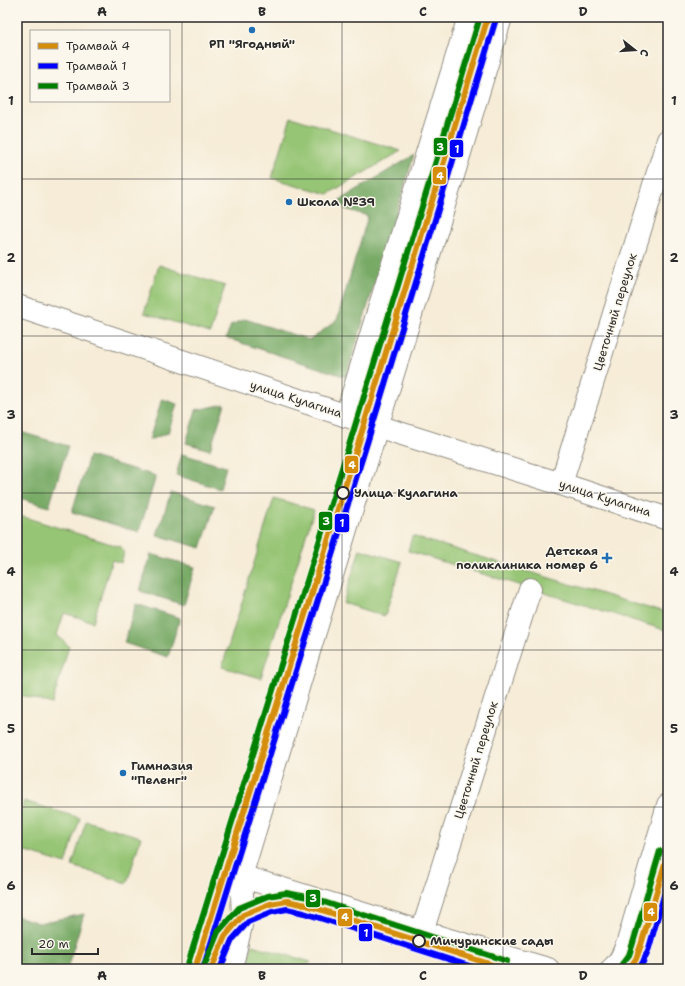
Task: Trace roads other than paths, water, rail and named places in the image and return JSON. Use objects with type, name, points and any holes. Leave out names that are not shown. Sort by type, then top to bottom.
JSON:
[{"type":"street","points":[[346,416],[469,17]]},
{"type":"street","points":[[231,969],[243,915],[241,876],[501,17]]},
{"type":"street","name":"Цветочный переулок","points":[[561,484],[668,140]]},
{"type":"street","name":"улица Кулагина","points":[[17,306],[346,416],[668,519]]},
{"type":"street","name":"Цветочный переулок","points":[[422,932],[530,589]]},
{"type":"street","points":[[612,969],[616,966],[623,955],[628,942],[668,805]]},
{"type":"street","points":[[241,876],[548,969]]},
{"type":"tram line","name":"3","points":[[187,967],[480,17]]},
{"type":"tram line","name":"4","points":[[195,969],[359,441],[488,17]]},
{"type":"tram line","name":"1","points":[[203,969],[367,443],[496,19]]},
{"type":"tram line","name":"3","points":[[622,964],[629,955],[660,851]]},
{"type":"tram line","name":"4","points":[[629,969],[636,959],[641,945],[668,853]]},
{"type":"tram line","name":"1","points":[[639,969],[649,948],[668,881]]},
{"type":"tram line","name":"3","points":[[205,964],[218,932],[239,908],[268,896],[286,893],[308,897],[507,961]]},
{"type":"tram line","name":"4","points":[[212,967],[225,936],[243,915],[270,904],[287,901],[306,905],[505,969]]},
{"type":"tram line","name":"1","points":[[220,969],[232,940],[248,922],[272,912],[287,909],[304,913],[479,969]]},
{"type":"place","name":"РП \"Ягодный\"","points":[[252,30]]},
{"type":"place","name":"Школа №39","points":[[289,202]]},
{"type":"place","name":"Улица Кулагина","points":[[343,493]]},
{"type":"place","name":"Детская поликлиника номер 6","points":[[607,558]]},
{"type":"place","name":"Гимназия \"Пеленг\"","points":[[123,773]]},
{"type":"place","name":"Мичуринские сады","points":[[419,941]]}]
